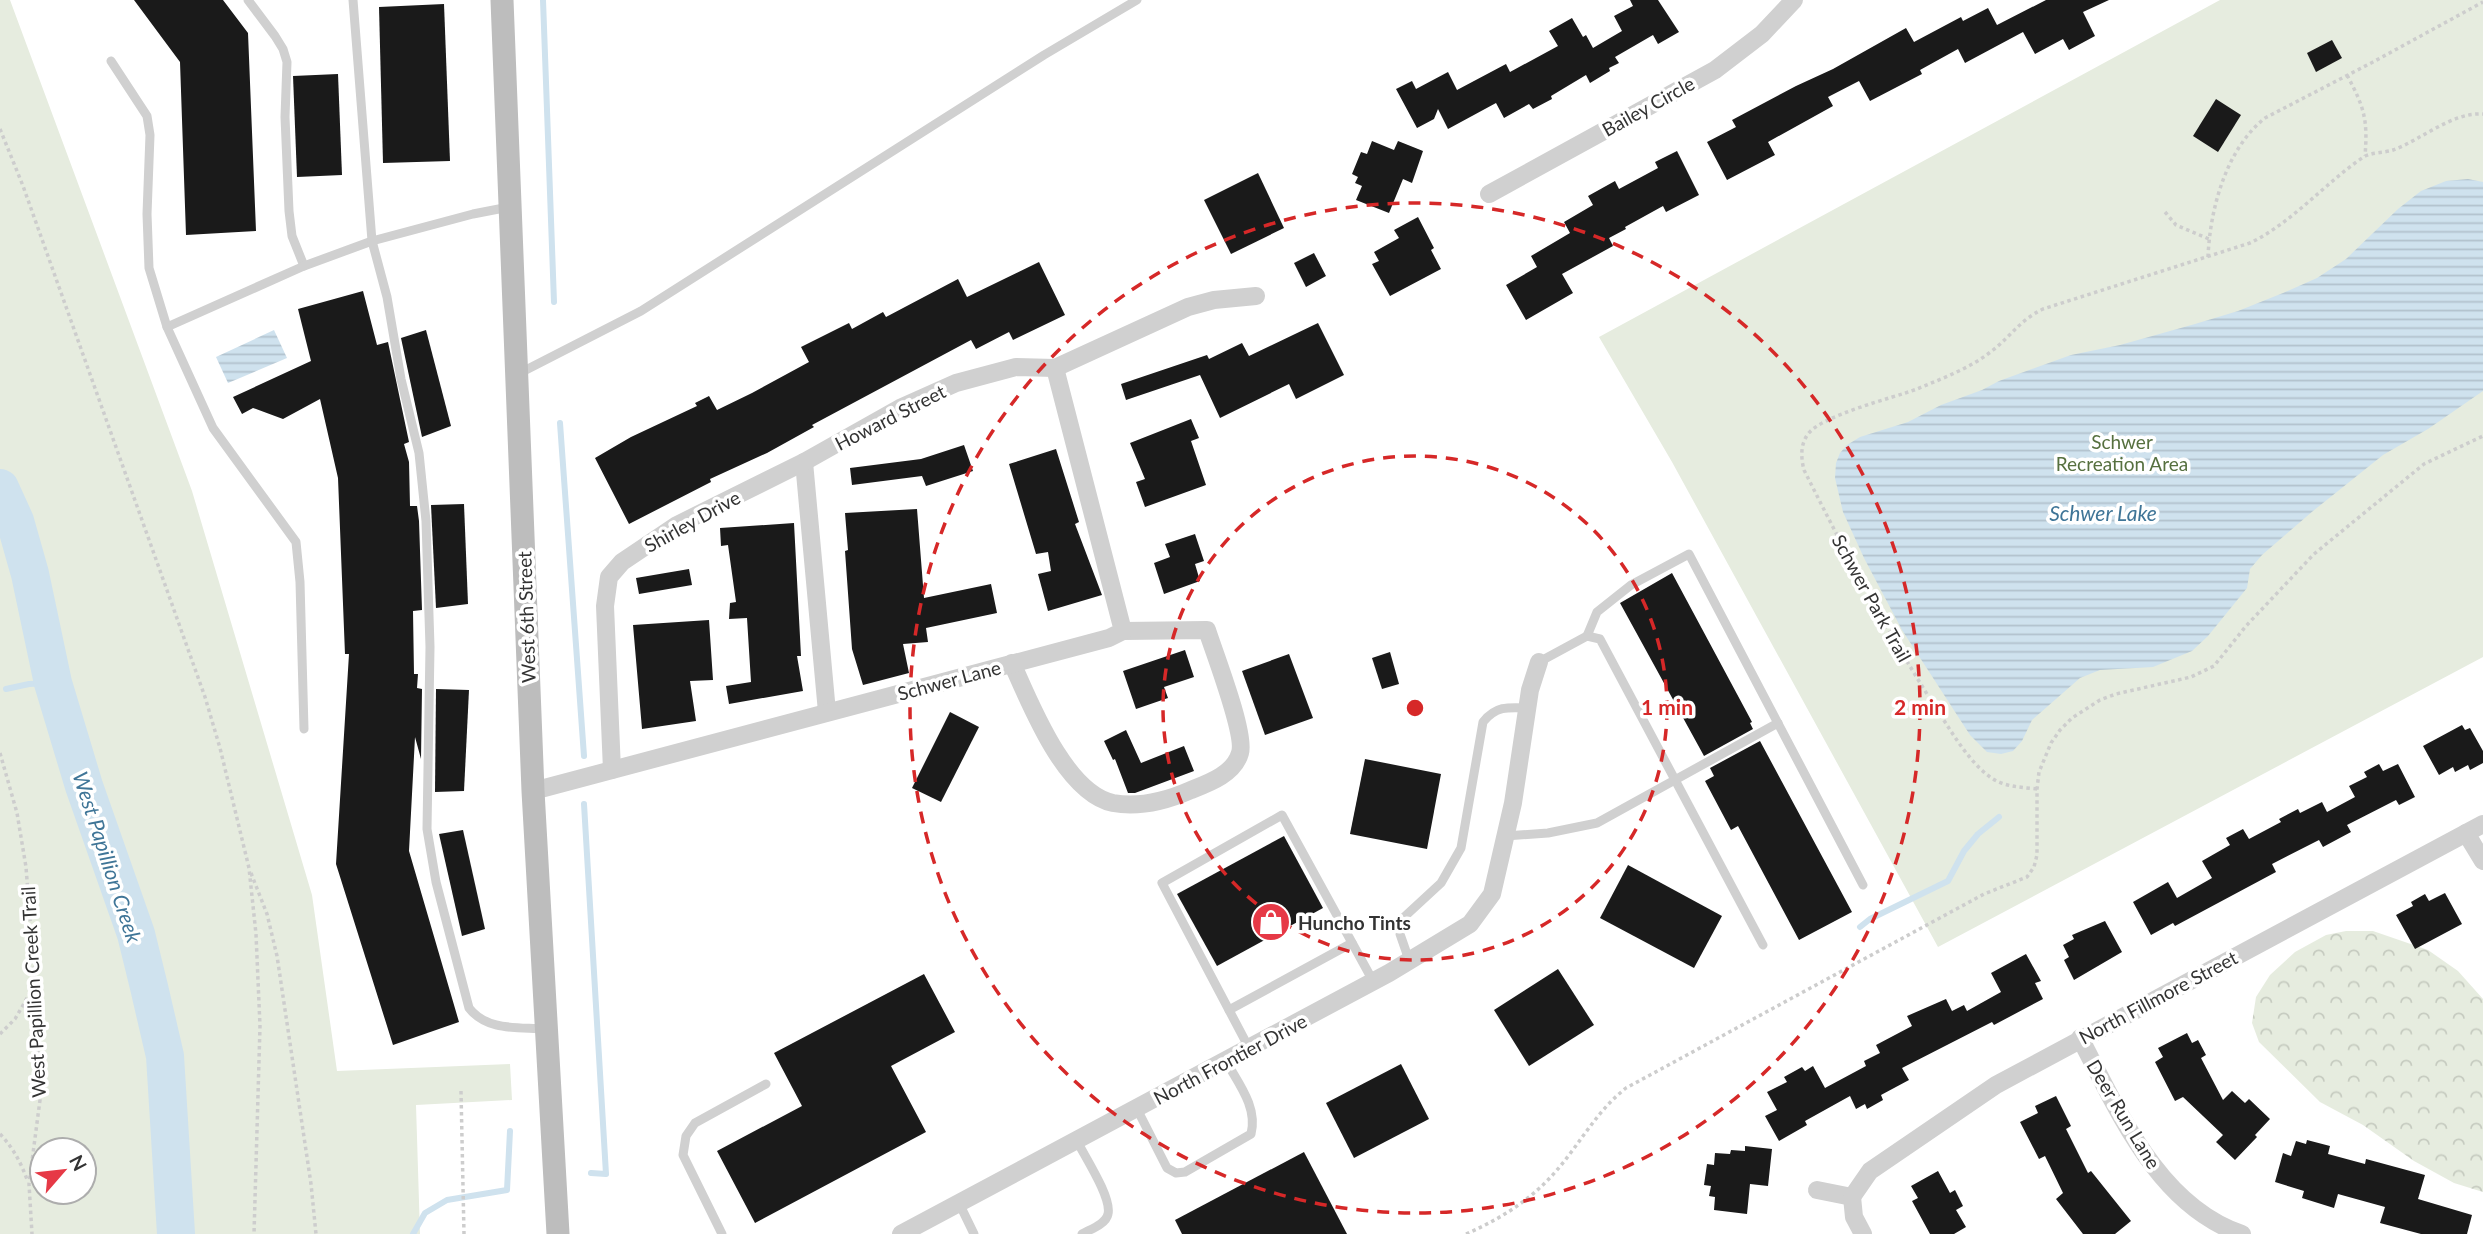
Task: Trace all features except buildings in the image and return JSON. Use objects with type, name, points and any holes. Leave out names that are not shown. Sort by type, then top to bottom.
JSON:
[{"type":"main road","name":"West 6th Street","points":[[502,0],[533,791],[558,1234]]},
{"type":"street","name":"Bailey Circle","points":[[1489,194],[1715,70],[1762,34],[1794,0]]},
{"type":"street","name":"Howard Street","points":[[803,461],[900,408],[956,383],[1016,366],[1055,368],[1188,307],[1214,300],[1255,296]]},
{"type":"street","points":[[1012,663],[1109,638],[1124,631],[1055,368]]},
{"type":"street","points":[[803,461],[827,712]]},
{"type":"street","name":"Shirley Drive","points":[[612,770],[605,606],[609,577],[622,562],[677,525],[803,461]]},
{"type":"street","name":"Schwer Lane","points":[[533,791],[1012,663],[1045,735],[1065,765],[1091,792],[1110,803],[1138,806],[1171,798],[1206,784],[1233,768],[1241,751],[1236,719],[1207,630],[1124,631]]},
{"type":"street","name":"North Frontier Drive","points":[[901,1234],[1373,981],[1470,924],[1492,894],[1513,803],[1530,690],[1539,662]]},
{"type":"street","name":"North Fillmore Street","points":[[1852,1197],[1870,1171],[1996,1085],[2483,824]]},
{"type":"street","points":[[2466,833],[2483,861]]},
{"type":"street","name":"Deer Run Lane","points":[[2080,1038],[2130,1132],[2163,1178],[2191,1205],[2232,1231],[2242,1234]]},
{"type":"street","points":[[1817,1190],[1852,1197],[1854,1217],[1863,1234]]},
{"type":"lane","points":[[248,0],[283,49],[287,62],[285,117],[289,211],[292,236],[304,266]]},
{"type":"lane","points":[[353,0],[372,241],[387,297],[401,379],[419,453],[426,521],[430,647],[427,829],[436,882],[469,1008],[477,1018],[494,1026],[546,1029]]},
{"type":"lane","points":[[517,375],[641,311],[1044,55],[1137,0]]},
{"type":"lane","points":[[111,61],[147,116],[150,135],[147,214],[149,268],[167,327],[213,428],[296,542],[300,582],[304,729]]},
{"type":"lane","points":[[167,327],[304,266],[372,241],[511,206]]},
{"type":"lane","points":[[1539,662],[1587,636],[1597,612],[1631,585],[1689,554],[1863,885]]},
{"type":"lane","points":[[1587,636],[1600,639],[1763,945]]},
{"type":"lane","points":[[1409,960],[1400,934],[1402,919],[1441,883],[1461,848],[1483,722],[1490,713],[1502,707],[1527,708]]},
{"type":"lane","points":[[1505,836],[1548,833],[1597,823],[1778,723]]},
{"type":"lane","points":[[1249,1048],[1162,883],[1282,815],[1373,981]]},
{"type":"lane","points":[[1229,1010],[1352,943]]},
{"type":"lane","points":[[1137,1109],[1167,1168],[1177,1173],[1185,1172],[1251,1134],[1254,1124],[1252,1110],[1226,1060]]},
{"type":"lane","points":[[722,1234],[683,1155],[686,1136],[695,1123],[766,1084]]},
{"type":"lane","points":[[1077,1141],[1108,1200],[1108,1214],[1103,1222],[1082,1234]]},
{"type":"lane","points":[[959,1203],[974,1234]]},
{"type":"path","points":[[2208,257],[2214,202],[2252,128],[2265,117],[2483,2]]},
{"type":"path","points":[[2347,75],[2359,97],[2366,119],[2365,156]]},
{"type":"path","name":"Schwer Park Trail","points":[[2036,789],[2010,786],[1992,778],[1978,767],[1902,655],[1804,470],[1801,457],[1809,434],[1828,420],[1915,389],[1968,366],[1996,348],[2023,320],[2043,309],[2208,257],[2266,235],[2365,156],[2407,145],[2452,121],[2483,114]]},
{"type":"path","points":[[0,129],[23,186],[205,697],[249,868],[256,934],[260,1026],[254,1234]]},
{"type":"path","points":[[2165,212],[2176,225],[2209,239]]},
{"type":"path","points":[[1466,1234],[1507,1215],[1530,1197],[1569,1155],[1603,1108],[1626,1088],[1973,900],[2027,877],[2034,867],[2037,855],[2036,789],[2039,772],[2044,757],[2060,730],[2072,718],[2116,694],[2191,677],[2214,666],[2255,616],[2314,554],[2424,464],[2483,436]]},
{"type":"path","name":"West Papillion Creek Trail","points":[[0,753],[17,813],[26,867],[40,1100],[35,1136]]},
{"type":"path","points":[[249,868],[267,914],[277,956],[313,1195],[316,1234]]},
{"type":"path","points":[[0,1034],[15,1019],[35,985]]},
{"type":"path","points":[[461,1091],[464,1234]]},
{"type":"path","points":[[0,1135],[12,1146],[28,1181]]},
{"type":"path","name":"West Papillion Creek Trail","points":[[31,1206],[33,1234]]},
{"type":"green space","points":[[0,0],[10,0],[192,491],[312,895],[337,1071],[510,1064],[512,1100],[416,1105],[420,1234],[0,1234]]},
{"type":"green space","name":"Schwer Recreation Area","points":[[2220,0],[2483,0],[2483,657],[1938,947],[1672,462],[1599,337]]},
{"type":"green space","points":[[2346,931],[2373,931],[2428,950],[2458,971],[2483,999],[2483,1192],[2454,1183],[2414,1161],[2363,1125],[2320,1102],[2259,1042],[2252,1023],[2256,997],[2270,975],[2295,952],[2326,935]]},
{"type":"water","name":"Schwer Lake","points":[[2468,179],[2483,182],[2483,391],[2428,429],[2383,455],[2262,555],[2250,569],[2247,588],[2208,636],[2192,651],[2153,667],[2100,670],[2080,678],[2032,720],[2022,741],[2013,751],[2001,754],[1987,752],[1970,735],[1902,630],[1864,558],[1843,512],[1835,478],[1840,453],[1860,437],[1908,422],[1999,381],[2071,355],[2120,345],[2238,311],[2283,293],[2317,278],[2346,259],[2398,209],[2421,191],[2446,181]]},
{"type":"water","points":[[274,330],[287,358],[228,383],[216,357]]},
{"type":"waterway","points":[[543,0],[554,302]]},
{"type":"waterway","points":[[560,423],[584,756]]},
{"type":"waterway","name":"West Papillion Creek","points":[[0,488],[15,521],[30,574],[53,683],[84,786],[136,934],[149,987],[165,1056],[176,1234]]},
{"type":"waterway","points":[[6,689],[53,683]]},
{"type":"waterway","points":[[584,804],[606,1174],[591,1173]]},
{"type":"waterway","points":[[1860,927],[1870,919],[1948,881],[1964,851],[1978,834],[1999,817]]},
{"type":"waterway","points":[[413,1234],[425,1213],[447,1200],[507,1190],[510,1131]]},
{"type":"place","name":"Huncho Tints","points":[[1271,922]]}]
